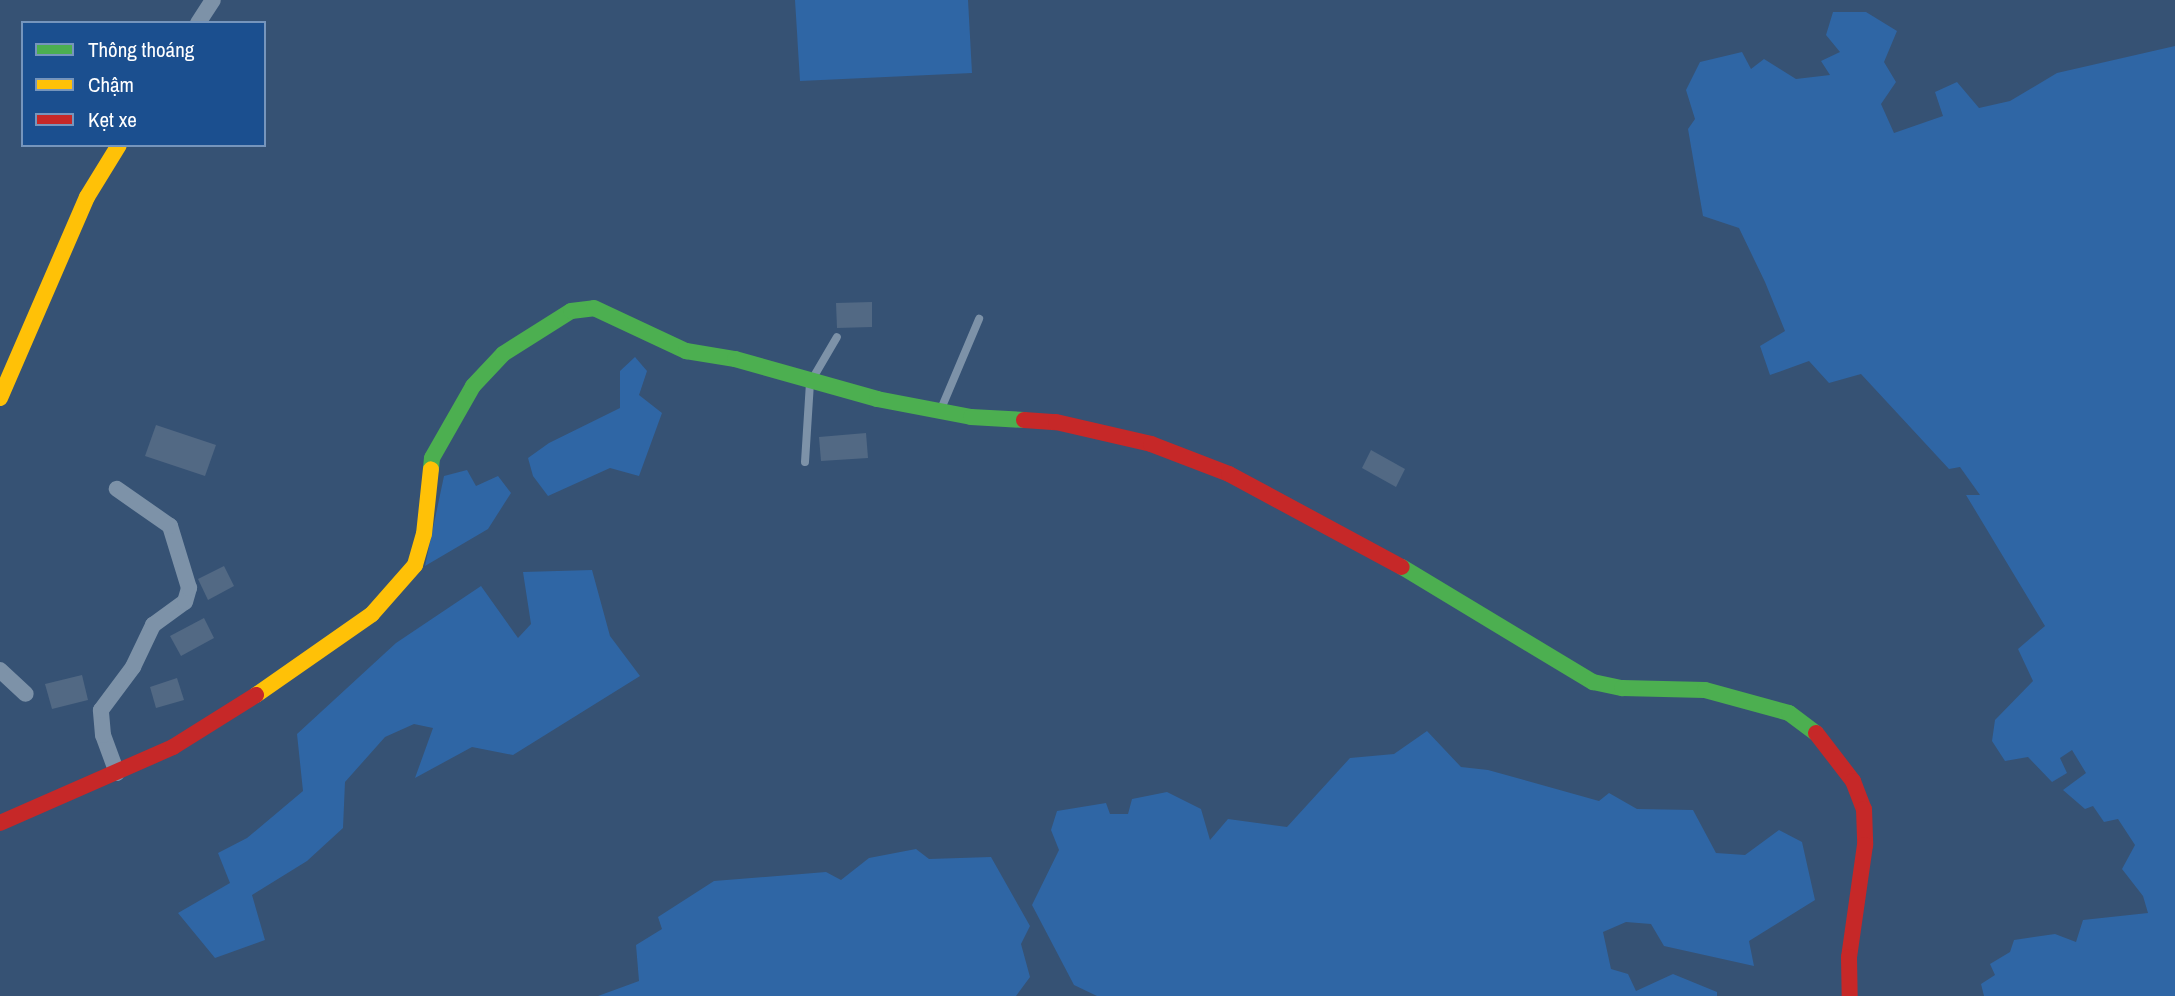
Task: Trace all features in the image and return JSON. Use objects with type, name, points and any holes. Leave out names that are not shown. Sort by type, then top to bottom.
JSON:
[{"type":"street","points":[[199,21],[213,0]]},
{"type":"street","points":[[0,398],[87,197],[118,147]]},
{"type":"street","points":[[0,823],[173,747],[320,654],[389,599],[408,577],[421,551],[429,470],[453,416],[493,364],[546,324],[571,312],[594,308],[686,351],[735,359],[810,383],[940,412],[1056,422],[1151,444],[1229,474],[1371,546],[1471,612],[1593,682],[1723,693],[1776,707],[1801,720],[1842,764],[1864,809],[1865,845],[1849,957],[1850,996]]},
{"type":"street","points":[[117,489],[170,526],[189,588],[185,602],[153,625],[133,667],[101,710],[103,735],[117,773]]},
{"type":"street","points":[[0,670],[26,694]]},
{"type":"lane","points":[[940,412],[979,319]]},
{"type":"lane","points":[[805,462],[810,383],[837,337]]},
{"type":"shaded area","points":[[795,0],[968,0],[972,73],[800,81]]},
{"type":"shaded area","points":[[1833,12],[1866,12],[1897,31],[1884,62],[1896,82],[1881,104],[1894,133],[1943,116],[1935,92],[1957,82],[1979,108],[2010,101],[2057,73],[2175,46],[2175,996],[1984,996],[1981,984],[1995,975],[1990,964],[2010,952],[2014,940],[2055,934],[2076,942],[2083,920],[2148,913],[2143,896],[2122,869],[2135,845],[2118,819],[2104,822],[2093,806],[2085,809],[2063,790],[2086,773],[2072,750],[2060,758],[2067,773],[2052,782],[2028,757],[2005,761],[1992,741],[1995,720],[2033,681],[2018,649],[2045,626],[1966,495],[1980,495],[1960,467],[1949,469],[1861,374],[1829,383],[1809,361],[1770,375],[1760,346],[1785,331],[1765,282],[1739,228],[1703,216],[1688,129],[1695,119],[1686,90],[1700,62],[1742,52],[1751,69],[1764,59],[1796,79],[1830,75],[1821,61],[1840,52],[1826,35]]},
{"type":"shaded area","points":[[635,357],[647,371],[639,395],[662,413],[639,476],[610,468],[548,496],[533,476],[528,458],[549,443],[620,408],[620,371]]},
{"type":"shaded area","points":[[467,470],[476,486],[498,476],[511,493],[488,529],[425,566],[444,476]]},
{"type":"shaded area","points":[[592,570],[610,636],[640,676],[513,755],[472,747],[415,778],[433,728],[414,724],[385,737],[345,782],[343,828],[307,861],[252,895],[265,940],[215,958],[178,913],[230,883],[218,853],[247,838],[303,791],[297,734],[396,643],[481,586],[518,638],[531,624],[523,572]]},
{"type":"shaded area","points":[[1427,731],[1461,767],[1488,770],[1599,801],[1609,793],[1637,809],[1693,810],[1716,853],[1745,855],[1779,830],[1802,842],[1815,900],[1749,941],[1754,966],[1664,946],[1651,924],[1626,922],[1603,932],[1611,969],[1628,974],[1636,991],[1673,974],[1717,992],[1717,996],[1097,996],[1074,985],[1032,905],[1059,850],[1051,830],[1057,811],[1106,803],[1110,814],[1128,814],[1132,799],[1167,792],[1201,809],[1210,840],[1228,819],[1287,827],[1350,758],[1394,754]]},
{"type":"shaded area","points":[[916,849],[929,859],[991,857],[1030,926],[1021,944],[1030,977],[1016,996],[598,996],[639,981],[636,945],[662,929],[658,917],[714,881],[826,872],[841,880],[869,858]]},
{"type":"building","points":[[872,302],[872,327],[837,328],[836,303]]},
{"type":"building","points":[[156,425],[216,445],[205,476],[145,456]]},
{"type":"building","points":[[866,433],[868,458],[821,461],[819,437]]},
{"type":"building","points":[[1371,450],[1405,469],[1396,487],[1362,468]]},
{"type":"building","points":[[224,566],[234,586],[208,600],[198,579]]},
{"type":"building","points":[[204,618],[214,638],[181,656],[170,636]]},
{"type":"building","points":[[82,675],[88,700],[52,709],[45,684]]},
{"type":"building","points":[[177,678],[184,700],[156,708],[150,687]]},
{"type":"traffic: fast","points":[[431,469],[432,458],[473,386],[503,354],[571,311],[594,308],[686,351],[735,359],[877,399],[971,417],[1024,420]]},
{"type":"traffic: fast","points":[[1402,567],[1593,682],[1622,688],[1705,690],[1789,713],[1816,733]]},
{"type":"traffic: slow","points":[[0,398],[87,197],[118,147]]},
{"type":"traffic: slow","points":[[256,695],[372,614],[415,565],[424,534],[431,469]]},
{"type":"traffic: jam","points":[[1024,420],[1056,422],[1151,444],[1229,474],[1402,567]]},
{"type":"traffic: jam","points":[[0,823],[173,747],[256,695]]},
{"type":"traffic: jam","points":[[1816,733],[1853,781],[1864,809],[1865,845],[1849,957],[1850,996]]}]
